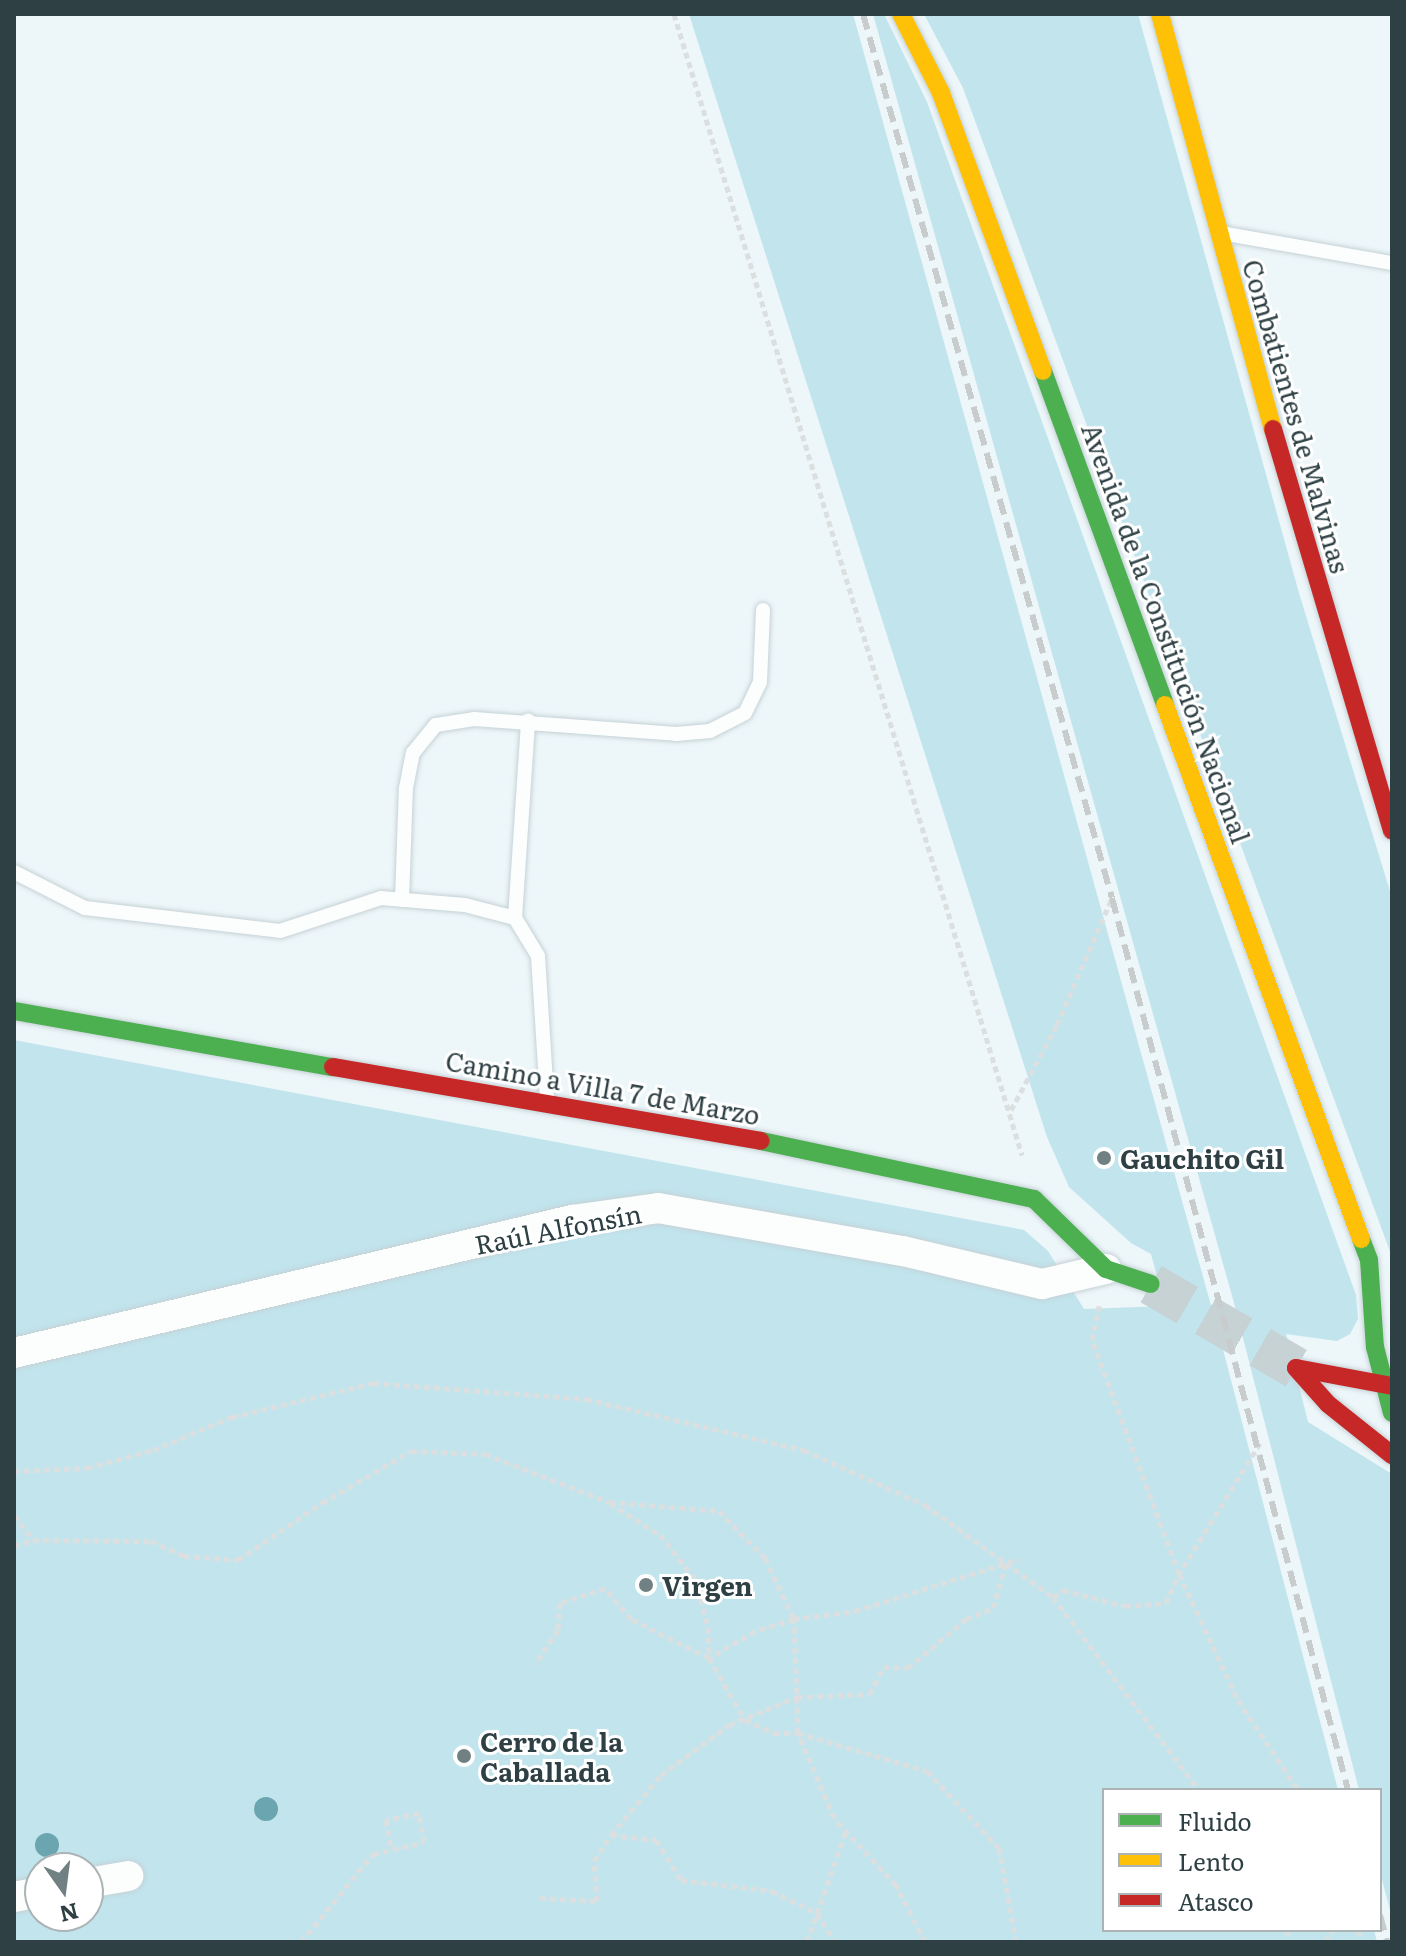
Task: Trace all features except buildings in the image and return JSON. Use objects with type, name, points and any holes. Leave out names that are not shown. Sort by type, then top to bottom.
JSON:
[{"type":"street","name":"Avenida de la Constitución Nacional","points":[[901,14],[941,93],[1372,1275],[1392,1301]]},
{"type":"street","name":"Combatientes de Malvinas","points":[[1160,14],[1291,496],[1392,831]]},
{"type":"street","name":"Camino a Villa 7 de Marzo","points":[[14,1011],[857,1158],[1034,1199]]},
{"type":"street","points":[[1034,1199],[1106,1269],[1151,1284]]},
{"type":"street","name":"Raúl Alfonsín","points":[[14,1353],[572,1220],[658,1208],[903,1251],[1042,1284],[1106,1269]]},
{"type":"street","name":"Avenida de la Constitución Nacional","points":[[1372,1275],[1375,1347],[1388,1384],[1392,1413]]},
{"type":"street","points":[[1388,1384],[1296,1368],[1328,1404],[1392,1455]]},
{"type":"street","points":[[104,1880],[128,1876]]},
{"type":"lane","points":[[1218,233],[1392,263]]},
{"type":"lane","points":[[402,900],[406,788],[413,753],[436,725],[474,719],[528,720],[676,734],[710,731],[745,713],[760,682],[763,610]]},
{"type":"lane","points":[[528,720],[515,918],[538,956],[547,1104]]},
{"type":"lane","points":[[14,872],[85,908],[280,931],[381,898],[465,905],[515,918]]},
{"type":"path","points":[[674,14],[1034,1199]]},
{"type":"path","points":[[1010,1112],[1057,1025],[1112,898]]},
{"type":"path","points":[[1106,1269],[1092,1340],[1179,1574],[1238,1700],[1297,1788]]},
{"type":"path","points":[[14,1471],[87,1468],[153,1450],[232,1417],[374,1383],[463,1386],[586,1399],[804,1450],[925,1505],[1053,1597],[1197,1788]]},
{"type":"path","points":[[1053,1597],[1063,1590],[1125,1606],[1166,1603],[1179,1574],[1260,1443]]},
{"type":"path","points":[[14,1546],[33,1540],[151,1541],[184,1556],[238,1560],[322,1503],[411,1451],[485,1454],[609,1502],[660,1535],[695,1579],[708,1627],[709,1658],[745,1720],[774,1733],[798,1733],[927,1771],[999,1848],[1016,1942]]},
{"type":"path","points":[[609,1502],[719,1511],[765,1558],[794,1619],[798,1733],[834,1818],[896,1885],[925,1942]]},
{"type":"path","points":[[14,1515],[33,1540]]},
{"type":"path","points":[[709,1658],[755,1631],[794,1619],[855,1611],[1019,1559]]},
{"type":"path","points":[[540,1898],[597,1901],[594,1861],[611,1835],[661,1775],[729,1725],[797,1697],[870,1694],[883,1667],[908,1668],[966,1619],[993,1608],[1006,1563]]},
{"type":"path","points":[[535,1664],[558,1630],[560,1603],[605,1588],[631,1619],[709,1658]]},
{"type":"path","points":[[301,1942],[373,1854],[424,1842],[419,1813],[386,1820],[391,1849]]},
{"type":"path","points":[[807,1942],[846,1831]]},
{"type":"path","points":[[611,1835],[656,1840],[681,1880],[772,1891],[817,1913],[835,1942]]},
{"type":"shaded area","name":"Cerro de la Caballada","points":[[689,14],[853,14],[1220,1338],[1337,1788],[1102,1788],[1102,1932],[1374,1932],[1377,1942],[14,1942],[14,1040],[1024,1230],[1048,1251],[1084,1309],[1165,1306],[1151,1254],[1131,1243],[1069,1187],[1047,1137]]},
{"type":"shaded area","points":[[873,14],[884,14],[927,102],[1356,1295],[1358,1319],[1350,1334],[1337,1341],[1286,1334],[1308,1422],[1392,1474],[1392,1918],[1382,1880],[1382,1788],[1358,1788],[1234,1303]]},
{"type":"shaded area","points":[[924,14],[1138,14],[1299,593],[1392,898],[1392,1257],[963,88]]},
{"type":"tunnel","points":[[1151,1284],[1296,1368]]},
{"type":"railway","points":[[863,14],[1112,898],[1347,1788]]},
{"type":"railway","points":[[1382,1923],[1387,1942]]},
{"type":"traffic: fast","points":[[1043,371],[1165,705]]},
{"type":"traffic: fast","points":[[14,1011],[333,1067]]},
{"type":"traffic: fast","points":[[761,1141],[1034,1199],[1106,1269],[1151,1284]]},
{"type":"traffic: fast","points":[[1361,1239],[1369,1260],[1375,1347],[1392,1413]]},
{"type":"traffic: slow","points":[[901,14],[941,93],[1043,371]]},
{"type":"traffic: slow","points":[[1160,14],[1273,429]]},
{"type":"traffic: slow","points":[[1165,705],[1361,1239]]},
{"type":"traffic: jam","points":[[1273,429],[1392,831]]},
{"type":"traffic: jam","points":[[333,1067],[761,1141]]},
{"type":"traffic: jam","points":[[1296,1368],[1328,1404],[1392,1455]]},
{"type":"traffic: jam","points":[[1296,1368],[1392,1386]]},
{"type":"place","name":"Gauchito Gil","points":[[1104,1158]]},
{"type":"place","name":"Virgen","points":[[646,1585]]},
{"type":"place","name":"Cerro de la Caballada","points":[[464,1756]]}]
